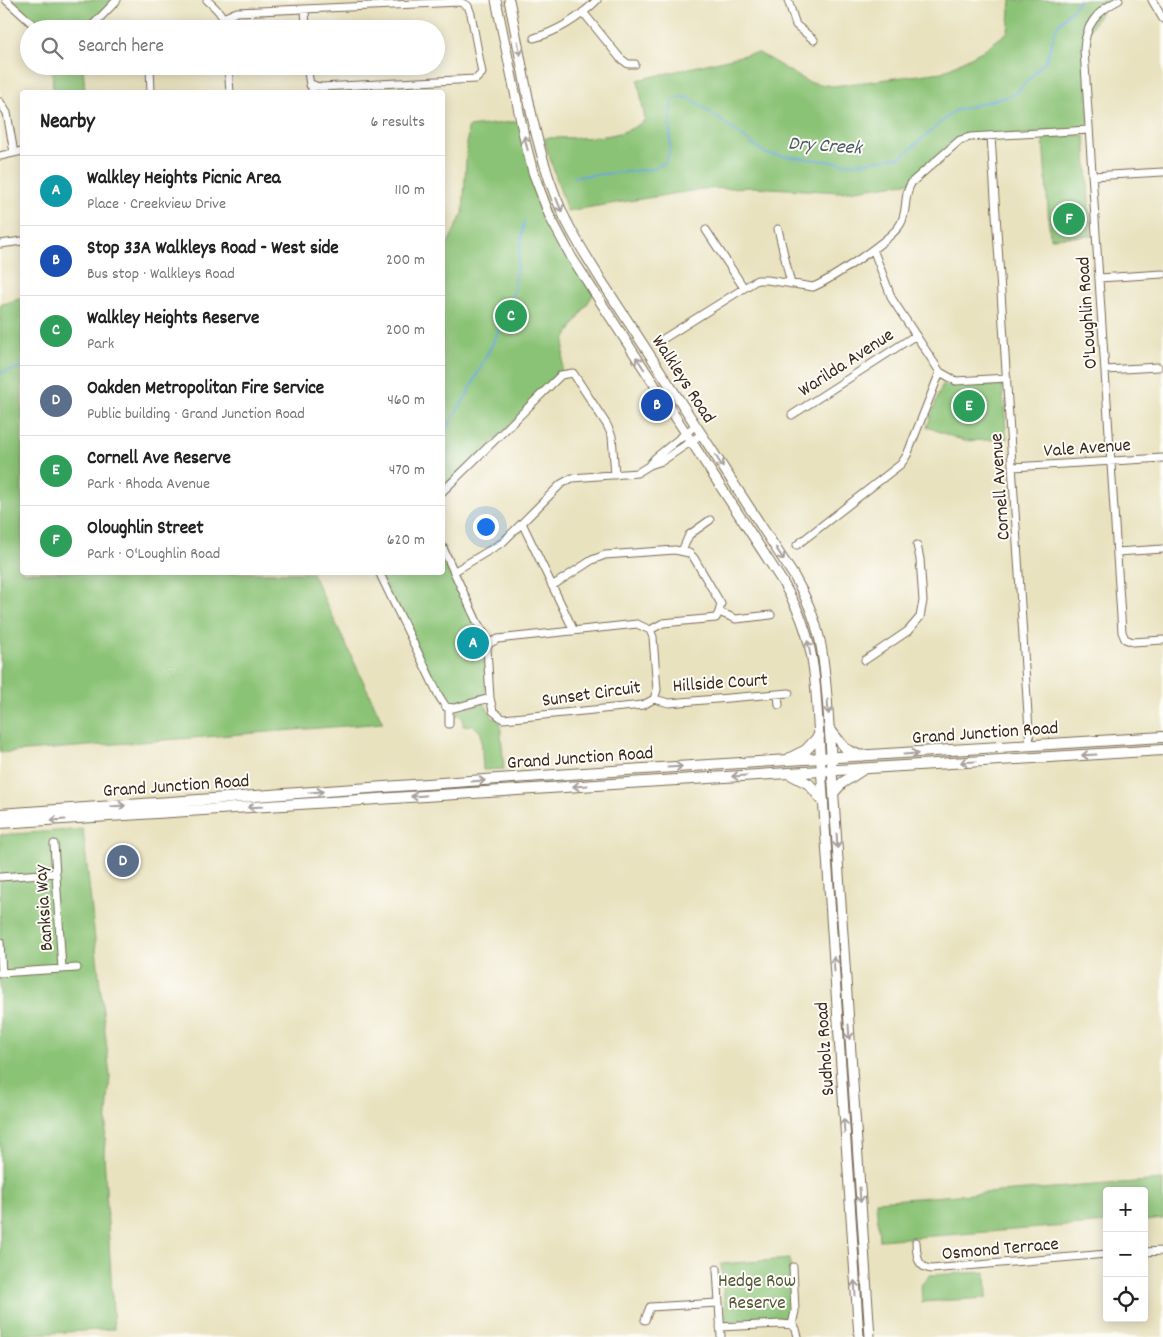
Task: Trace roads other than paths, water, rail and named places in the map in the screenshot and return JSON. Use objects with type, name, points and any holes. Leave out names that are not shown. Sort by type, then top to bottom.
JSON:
[{"type":"highway","points":[[785,761],[806,750],[819,736]]},
{"type":"highway","name":"Grand Junction Road","points":[[0,814],[1163,737]]},
{"type":"highway","points":[[1030,746],[1031,758]]},
{"type":"highway","name":"Grand Junction Road","points":[[0,823],[1163,750]]},
{"type":"highway","points":[[834,792],[842,783],[865,768]]},
{"type":"highway","points":[[788,773],[810,784],[823,801]]},
{"type":"highway","points":[[74,809],[76,814],[83,818]]},
{"type":"main road","name":"Walkleys Road","points":[[496,0],[525,141],[537,185],[550,217],[572,258],[782,582],[798,612],[806,634],[812,661],[821,759]]},
{"type":"main road","name":"Walkleys Road","points":[[510,0],[538,143],[563,214],[583,251],[794,576],[811,608],[824,654],[832,770]]},
{"type":"main road","points":[[830,729],[845,748],[862,756]]},
{"type":"main road","name":"Sudholz Road","points":[[821,759],[859,1337]]},
{"type":"main road","name":"Sudholz Road","points":[[832,770],[870,1337]]},
{"type":"street","points":[[6,0],[28,20]]},
{"type":"street","points":[[98,20],[117,0]]},
{"type":"street","points":[[207,0],[223,18],[237,12],[460,2],[468,6],[482,73],[476,79],[321,87],[313,89],[308,75]]},
{"type":"street","points":[[534,38],[564,27],[596,0]]},
{"type":"street","points":[[788,0],[796,25],[814,40]]},
{"type":"street","name":"O'Loughlin Road","points":[[1119,0],[1102,10],[1094,17],[1089,26],[1085,38],[1085,74],[1122,632],[1125,639],[1133,642],[1163,640]]},
{"type":"street","points":[[1152,0],[1163,19]]},
{"type":"street","points":[[305,9],[306,20]]},
{"type":"street","points":[[583,12],[620,58],[628,64],[635,64]]},
{"type":"street","points":[[150,75],[151,90]]},
{"type":"street","points":[[229,75],[230,90]]},
{"type":"street","points":[[400,83],[401,90]]},
{"type":"street","points":[[0,102],[7,113],[14,153]]},
{"type":"street","points":[[663,339],[760,279],[806,287],[817,286],[873,249],[892,236],[901,223],[906,212],[907,189],[914,179],[960,140],[970,137],[1089,130]]},
{"type":"street","name":"Cornell Avenue","points":[[992,136],[1030,746]]},
{"type":"street","points":[[0,156],[20,152]]},
{"type":"street","points":[[1092,176],[1163,172]]},
{"type":"street","points":[[778,229],[792,284]]},
{"type":"street","points":[[706,230],[744,288]]},
{"type":"street","points":[[0,244],[20,241]]},
{"type":"street","points":[[873,249],[890,295],[940,372],[956,381],[1007,378]]},
{"type":"street","points":[[1099,278],[1163,274]]},
{"type":"street","name":"Warilda Avenue","points":[[792,415],[916,335]]},
{"type":"street","points":[[1105,370],[1158,367]]},
{"type":"street","points":[[797,545],[901,464],[907,455],[940,372]]},
{"type":"street","points":[[445,489],[561,375],[573,373],[607,425],[612,436],[615,474]]},
{"type":"street","points":[[650,464],[696,425]]},
{"type":"street","points":[[455,571],[504,542],[560,484],[572,478],[637,472],[650,464],[662,461],[702,434]]},
{"type":"street","name":"Vale Avenue","points":[[1013,468],[1163,458]]},
{"type":"street","points":[[682,551],[689,535],[710,520]]},
{"type":"street","points":[[522,523],[574,631]]},
{"type":"street","points":[[865,660],[908,631],[920,617],[922,601],[920,559],[917,545]]},
{"type":"street","points":[[1117,552],[1163,549]]},
{"type":"street","points":[[445,552],[477,622],[490,643],[498,639],[637,624],[650,630],[663,623],[716,618],[719,612],[720,604],[694,558],[689,553],[682,551],[597,557],[552,586]]},
{"type":"street","points":[[380,575],[446,707],[459,707],[490,698]]},
{"type":"street","points":[[719,612],[736,619],[771,615]]},
{"type":"street","name":"Sunset Circuit","points":[[490,643],[487,648],[490,698],[493,711],[503,719],[643,705],[654,699],[657,690],[653,637],[650,630]]},
{"type":"street","name":"Hillside Court","points":[[654,699],[669,703],[789,693]]},
{"type":"street","points":[[778,694],[779,705]]},
{"type":"street","points":[[449,708],[449,724]]},
{"type":"street","name":"Banksia Way","points":[[54,844],[62,969]]},
{"type":"street","points":[[0,877],[56,873]]},
{"type":"street","points":[[0,942],[1,973],[77,968]]},
{"type":"street","name":"Osmond Terrace","points":[[916,1242],[917,1258],[924,1268],[931,1269],[1103,1254]]},
{"type":"street","points":[[1148,1252],[1163,1251]]},
{"type":"street","points":[[792,1325],[796,1311],[793,1267]]},
{"type":"street","points":[[717,1269],[721,1337]]},
{"type":"street","points":[[646,1320],[650,1307],[718,1303]]},
{"type":"street","points":[[720,1327],[792,1325],[796,1329],[798,1337]]},
{"type":"waterway","name":"Dry Creek","points":[[574,177],[653,169],[665,163],[670,150],[671,101],[681,97],[692,99],[766,154],[852,164],[901,157],[954,111],[1015,94],[1046,60],[1057,26],[1080,0]]},
{"type":"waterway","name":"Dry Creek","points":[[445,430],[467,395],[511,306],[524,222]]},
{"type":"waterway","name":"Dry Creek","points":[[0,373],[20,368]]},
{"type":"place","name":"Oloughlin Street","points":[[1069,219]]},
{"type":"place","name":"Walkley Heights Reserve","points":[[511,316]]},
{"type":"place","name":"Stop 33A Walkleys Road - West side","points":[[657,405]]},
{"type":"place","name":"Cornell Ave Reserve","points":[[969,406]]},
{"type":"place","name":"Walkley Heights Picnic Area","points":[[473,643]]},
{"type":"place","name":"Oakden Metropolitan Fire Service","points":[[123,861]]},
{"type":"park label","name":"Hedge Row Reserve","points":[[757,1290]]}]
